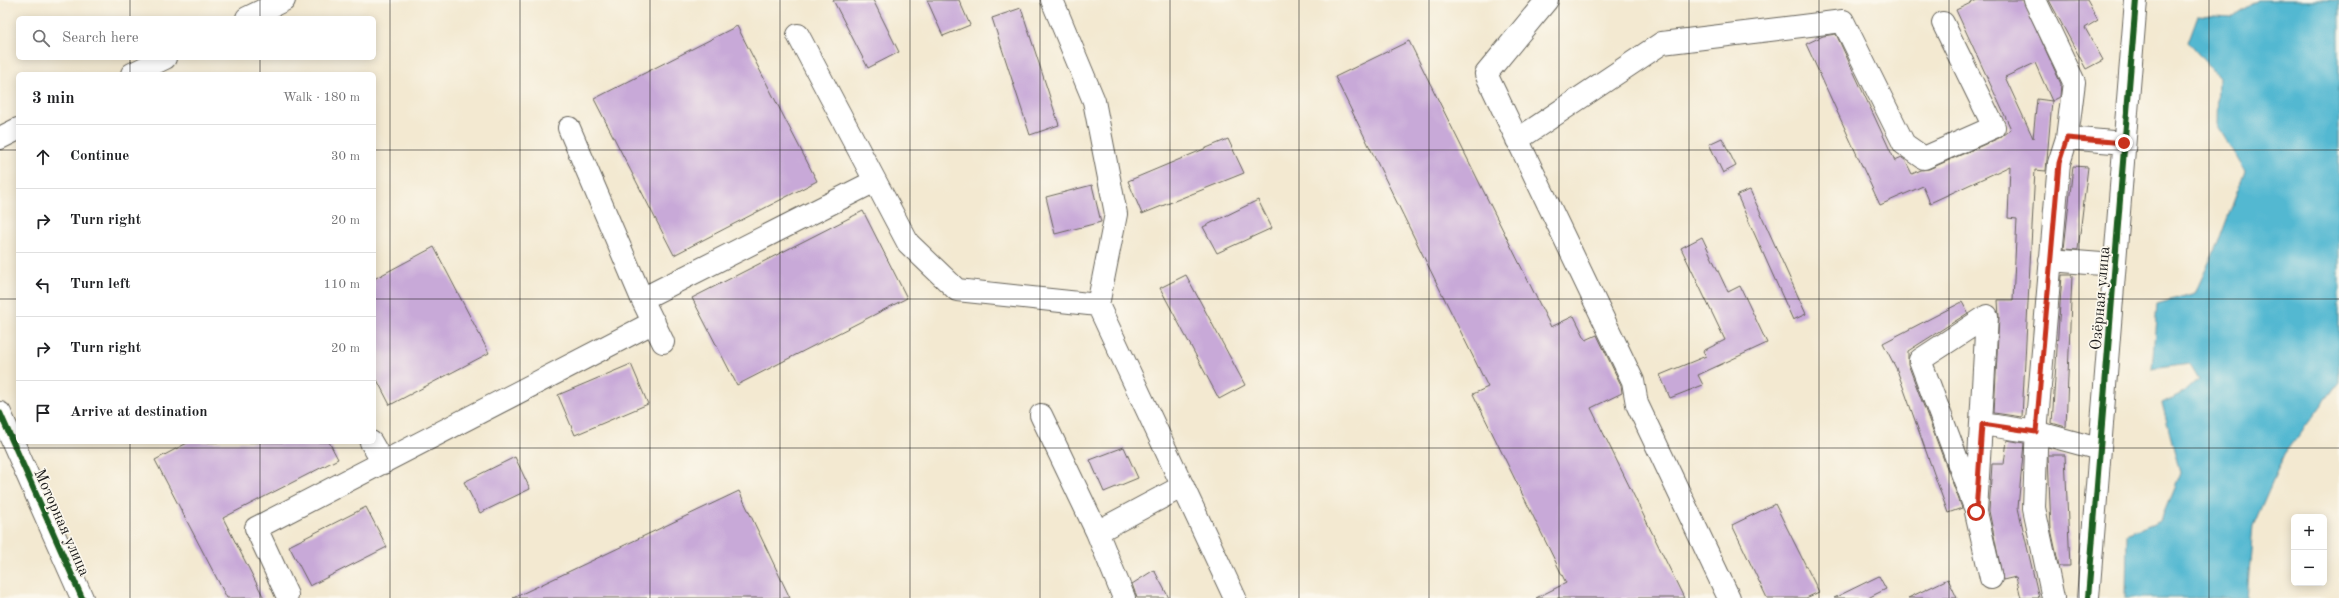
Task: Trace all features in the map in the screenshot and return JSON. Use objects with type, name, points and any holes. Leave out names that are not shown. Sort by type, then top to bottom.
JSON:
[{"type":"street","points":[[251,16],[284,0]]},
{"type":"street","points":[[1052,0],[1094,101],[1116,214],[1098,306],[1235,598]]},
{"type":"street","points":[[1547,0],[1486,74],[1633,381],[1637,404],[1729,598]]},
{"type":"street","points":[[2035,0],[2074,82],[2067,138],[2059,163],[2036,432],[2034,508],[2053,598]]},
{"type":"street","name":"Озёрная улица","points":[[2088,598],[2136,0]]},
{"type":"street","points":[[1517,140],[1662,43],[1843,21],[1904,144],[1924,158],[1994,127],[1943,23]]},
{"type":"street","points":[[798,35],[908,243],[957,290],[1098,306]]},
{"type":"street","points":[[136,72],[161,60]]},
{"type":"street","points":[[570,128],[642,299],[663,342]]},
{"type":"street","points":[[0,138],[16,130]]},
{"type":"street","points":[[2067,138],[2124,143]]},
{"type":"street","points":[[642,299],[876,181]]},
{"type":"street","points":[[2050,260],[2114,265]]},
{"type":"street","points":[[1976,512],[1987,316],[1920,360],[1976,512],[1991,578]]},
{"type":"street","points":[[287,595],[256,528],[654,322]]},
{"type":"street","name":"Моторная улица","points":[[0,413],[82,598]]},
{"type":"street","points":[[1041,415],[1097,532],[1124,598]]},
{"type":"street","points":[[1982,424],[2036,432],[2099,449]]},
{"type":"street","points":[[372,444],[383,462]]},
{"type":"street","points":[[1097,532],[1183,486]]},
{"type":"water","points":[[2258,0],[2339,0],[2339,382],[2284,455],[2253,526],[2247,598],[2126,598],[2127,534],[2161,520],[2180,473],[2162,403],[2186,391],[2199,379],[2190,364],[2152,369],[2157,304],[2195,293],[2220,238],[2245,171],[2217,126],[2218,77],[2188,42],[2198,15],[2231,17]]},
{"type":"building","points":[[833,0],[873,0],[899,52],[868,68]]},
{"type":"building","points":[[927,0],[959,0],[970,25],[943,36]]},
{"type":"building","points":[[1977,0],[2023,0],[2061,84],[2060,97],[2052,101],[2046,171],[2035,170],[2022,417],[1994,413],[1999,317],[1998,300],[2013,300],[2017,219],[2008,218],[2010,166],[1930,203],[1923,186],[1880,205],[1806,44],[1823,36],[1836,34],[1895,161],[1902,158],[1905,160],[1912,174],[1921,170],[1929,169],[1999,138],[2011,129],[1956,10]],"holes":[[[2035,63],[2052,101],[2037,99],[2033,138],[2005,77]]]},
{"type":"building","points":[[2049,0],[2087,0],[2098,20],[2085,28],[2103,60],[2086,69]]},
{"type":"building","points":[[1021,8],[1059,125],[1030,135],[992,18]]},
{"type":"building","points":[[737,26],[817,181],[674,255],[594,99]]},
{"type":"building","points":[[1409,41],[1551,327],[1574,316],[1586,340],[1597,335],[1621,385],[1622,393],[1591,408],[1684,598],[1536,598],[1566,583],[1473,394],[1488,387],[1335,77]]},
{"type":"building","points":[[1722,138],[1736,166],[1723,173],[1709,144]]},
{"type":"building","points":[[1228,139],[1244,173],[1142,214],[1128,181]]},
{"type":"building","points":[[2073,166],[2088,167],[2078,250],[2064,249]]},
{"type":"building","points":[[1092,185],[1101,222],[1055,234],[1046,197]]},
{"type":"building","points":[[1750,190],[1806,314],[1793,320],[1737,195]]},
{"type":"building","points":[[1258,200],[1272,228],[1217,253],[1203,227]]},
{"type":"building","points":[[863,211],[907,298],[737,385],[692,298]]},
{"type":"building","points":[[1702,237],[1728,292],[1740,286],[1767,343],[1698,375],[1703,385],[1670,398],[1660,375],[1706,356],[1703,351],[1725,340],[1681,248]]},
{"type":"building","points":[[434,247],[489,353],[390,405],[376,378],[376,278]]},
{"type":"building","points":[[1186,275],[1245,385],[1219,399],[1160,288]]},
{"type":"building","points":[[2062,275],[2072,275],[2066,427],[2052,423]]},
{"type":"building","points":[[1962,302],[1968,313],[1908,351],[1908,364],[1962,508],[1948,513],[1897,370],[1883,343]]},
{"type":"building","points":[[631,364],[648,404],[575,435],[558,395]]},
{"type":"building","points":[[2007,440],[2024,443],[2018,508],[2039,598],[2021,598],[2016,577],[2003,580],[1989,511],[1992,464],[2004,464]]},
{"type":"building","points":[[185,444],[330,444],[338,459],[223,518],[264,598],[227,598],[155,460]]},
{"type":"building","points":[[1124,447],[1138,478],[1104,492],[1090,460]]},
{"type":"building","points":[[2048,455],[2065,455],[2070,566],[2059,566],[2051,529]]},
{"type":"building","points":[[515,457],[530,489],[480,513],[464,482]]},
{"type":"building","points":[[739,491],[790,598],[513,598]]},
{"type":"building","points":[[1775,504],[1819,592],[1806,598],[1767,598],[1732,525]]},
{"type":"building","points":[[366,507],[387,547],[310,586],[289,546]]},
{"type":"building","points":[[1154,570],[1169,598],[1137,598],[1132,584]]},
{"type":"building","points":[[1879,576],[1886,589],[1868,598],[1834,598]]},
{"type":"building","points":[[1948,579],[1957,598],[1908,598]]},
{"type":"cycle path","points":[[2088,598],[2136,0]]},
{"type":"cycle path","points":[[0,413],[82,598]]},
{"type":"route","points":[[1976,512],[1982,424],[2036,432],[2059,163],[2067,138],[2124,143]]}]
